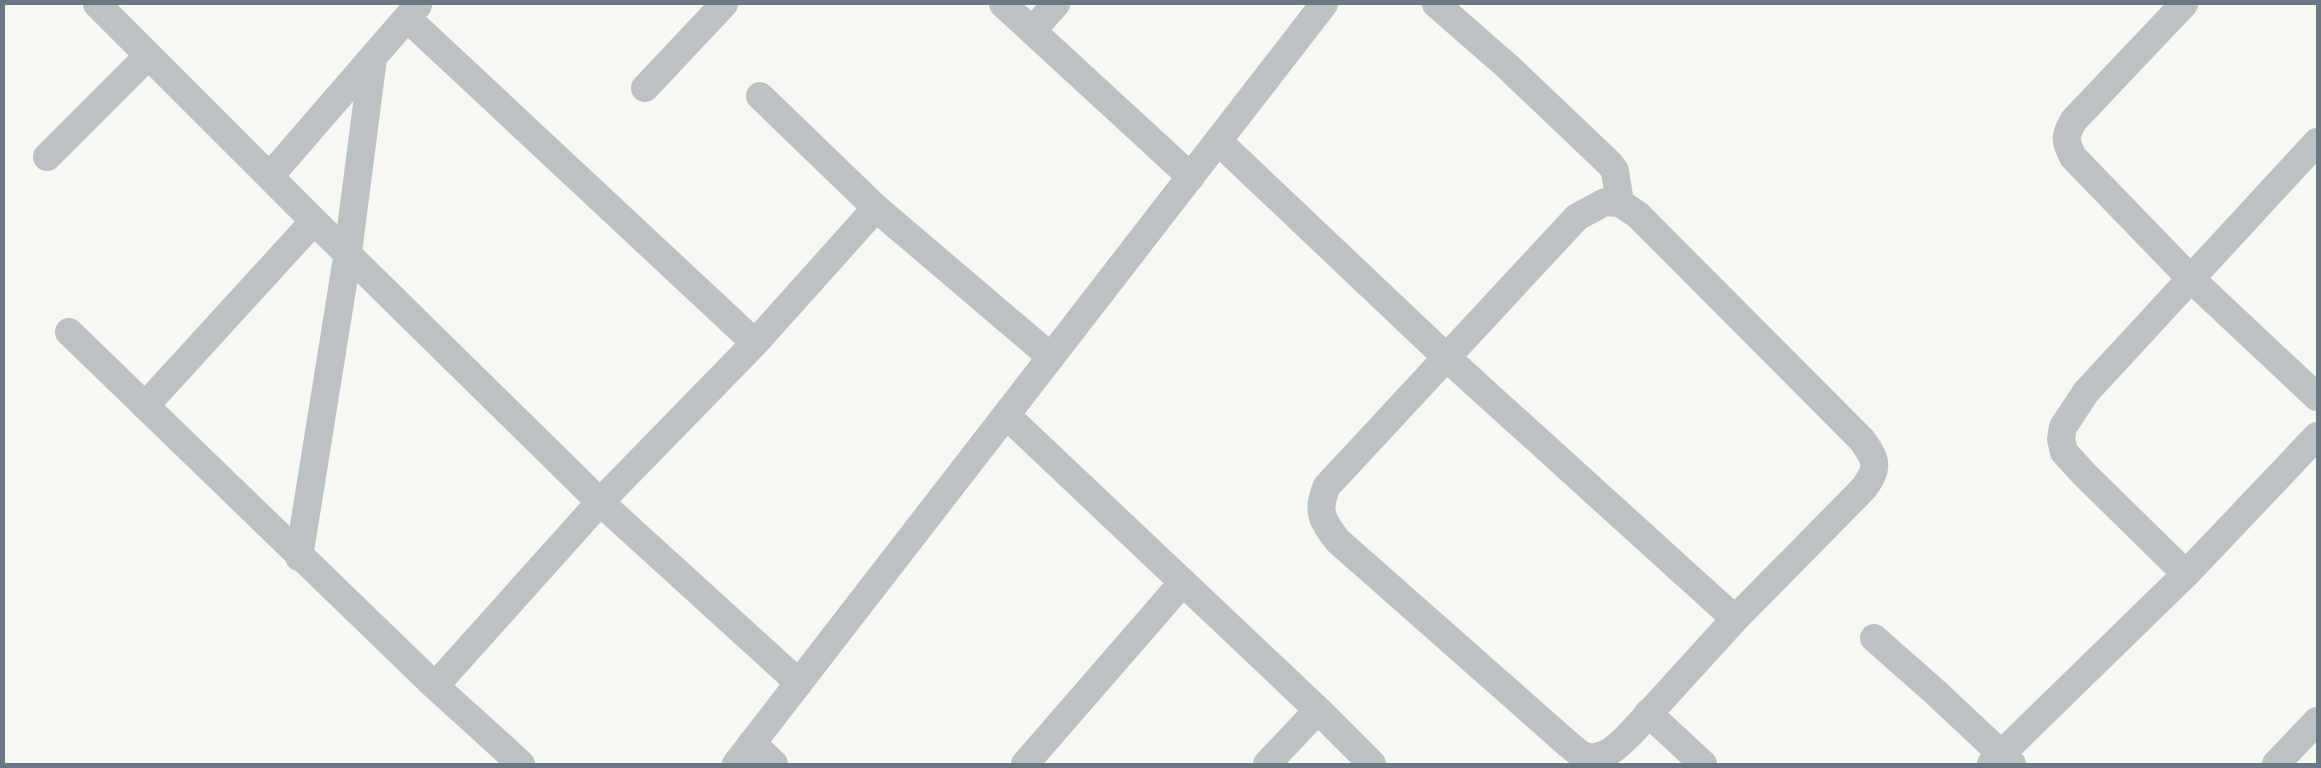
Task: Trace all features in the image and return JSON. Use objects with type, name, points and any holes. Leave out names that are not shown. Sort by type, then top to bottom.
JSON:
[{"type":"street","points":[[97,4],[314,221],[348,252],[600,502],[799,683]]},
{"type":"street","points":[[645,88],[724,4]]},
{"type":"street","points":[[1003,4],[1191,177]]},
{"type":"street","points":[[1032,31],[1056,4]]},
{"type":"street","points":[[736,764],[1324,4]]},
{"type":"street","points":[[1436,4],[1507,66],[1610,164],[1615,171],[1620,203]]},
{"type":"street","points":[[2184,4],[2074,120],[2067,132],[2066,145],[2073,157],[2190,278],[2317,397]]},
{"type":"street","points":[[270,176],[413,11],[755,343]]},
{"type":"street","points":[[47,157],[148,56]]},
{"type":"street","points":[[299,556],[348,252],[373,58]]},
{"type":"street","points":[[760,96],[876,208],[1051,357]]},
{"type":"street","points":[[1218,141],[1446,357],[1734,619]]},
{"type":"street","points":[[2186,574],[2064,452],[2061,439],[2063,427],[2086,392],[2317,142]]},
{"type":"street","points":[[1605,202],[1620,203],[1638,215],[1862,440],[1874,457],[1874,473],[1864,488],[1734,619],[1615,748],[1598,757],[1584,756],[1338,541],[1327,527],[1321,514],[1321,499],[1328,486],[1446,357],[1577,217],[1605,202]]},
{"type":"street","points":[[435,686],[600,502],[755,343],[876,208]]},
{"type":"street","points":[[145,406],[314,221]]},
{"type":"street","points":[[69,332],[435,686],[522,764]]},
{"type":"street","points":[[1006,415],[1318,710],[1372,764]]},
{"type":"street","points":[[1874,638],[1934,690],[2001,761],[2186,574],[2317,436]]},
{"type":"street","points":[[1025,764],[1183,582]]},
{"type":"street","points":[[1267,764],[1318,710]]},
{"type":"street","points":[[1648,713],[1703,764]]},
{"type":"street","points":[[2276,764],[2317,721]]},
{"type":"street","points":[[752,743],[774,764]]}]
